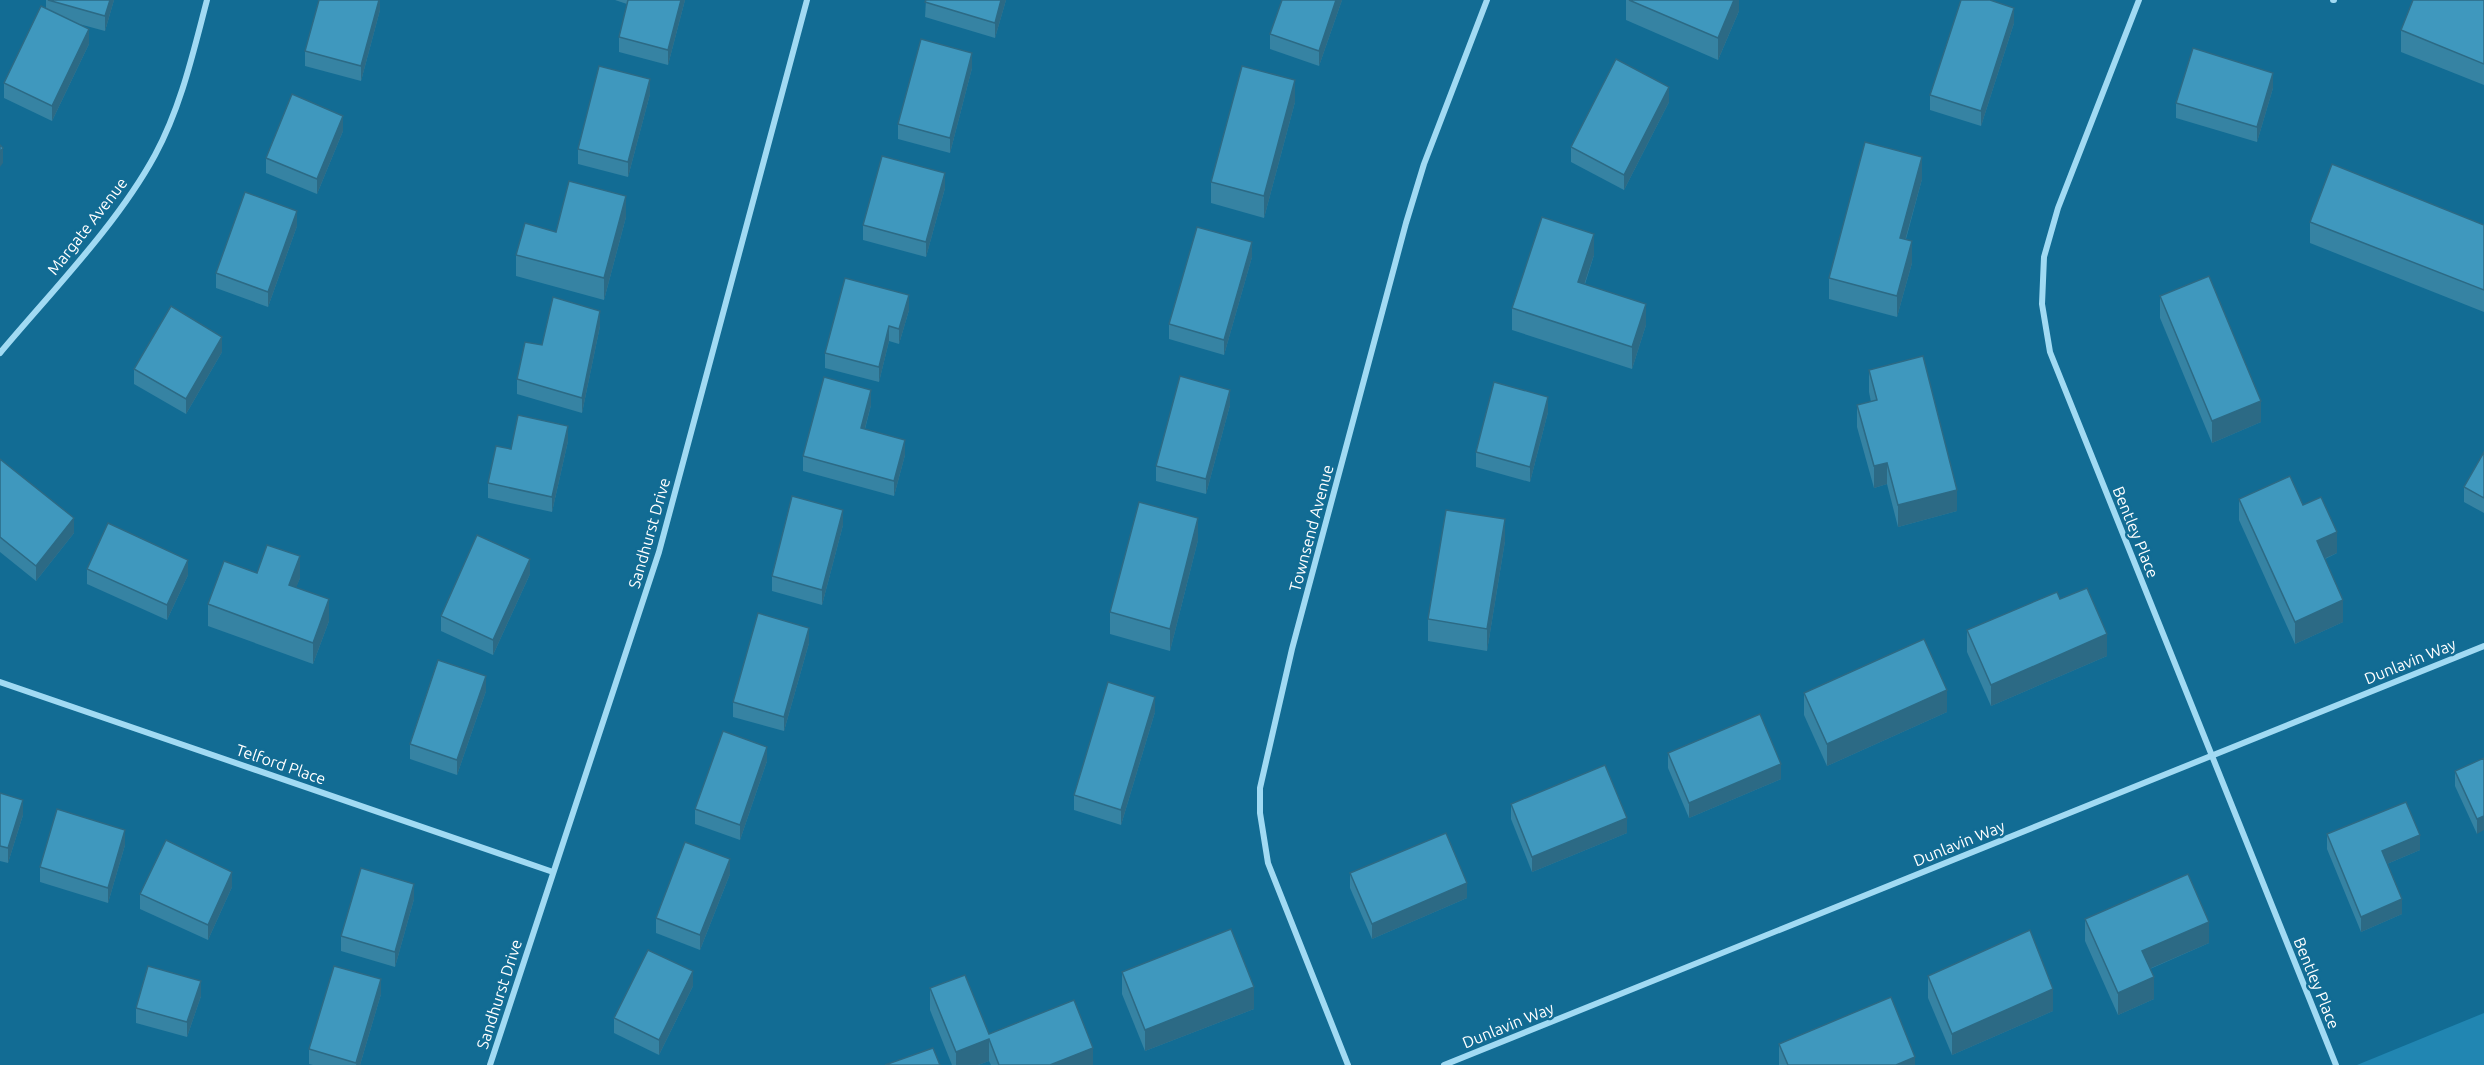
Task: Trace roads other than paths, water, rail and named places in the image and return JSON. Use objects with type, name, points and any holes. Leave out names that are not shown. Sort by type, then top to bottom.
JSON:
[{"type":"street","name":"Margate Avenue","points":[[0,353],[117,214],[155,154],[183,90],[207,0]]},
{"type":"street","name":"Sandhurst Drive","points":[[490,1065],[659,552],[807,0]]},
{"type":"street","name":"Townsend Avenue","points":[[1348,1065],[1268,863],[1260,813],[1260,788],[1292,649],[1406,223],[1424,164],[1487,0]]},
{"type":"street","name":"Bentley Place","points":[[2139,0],[2058,207],[2044,257],[2042,304],[2050,351],[2336,1065]]},
{"type":"street","name":"Dunlavin Way","points":[[1444,1065],[2484,646]]},
{"type":"street","name":"Telford Place","points":[[0,682],[553,872]]}]
